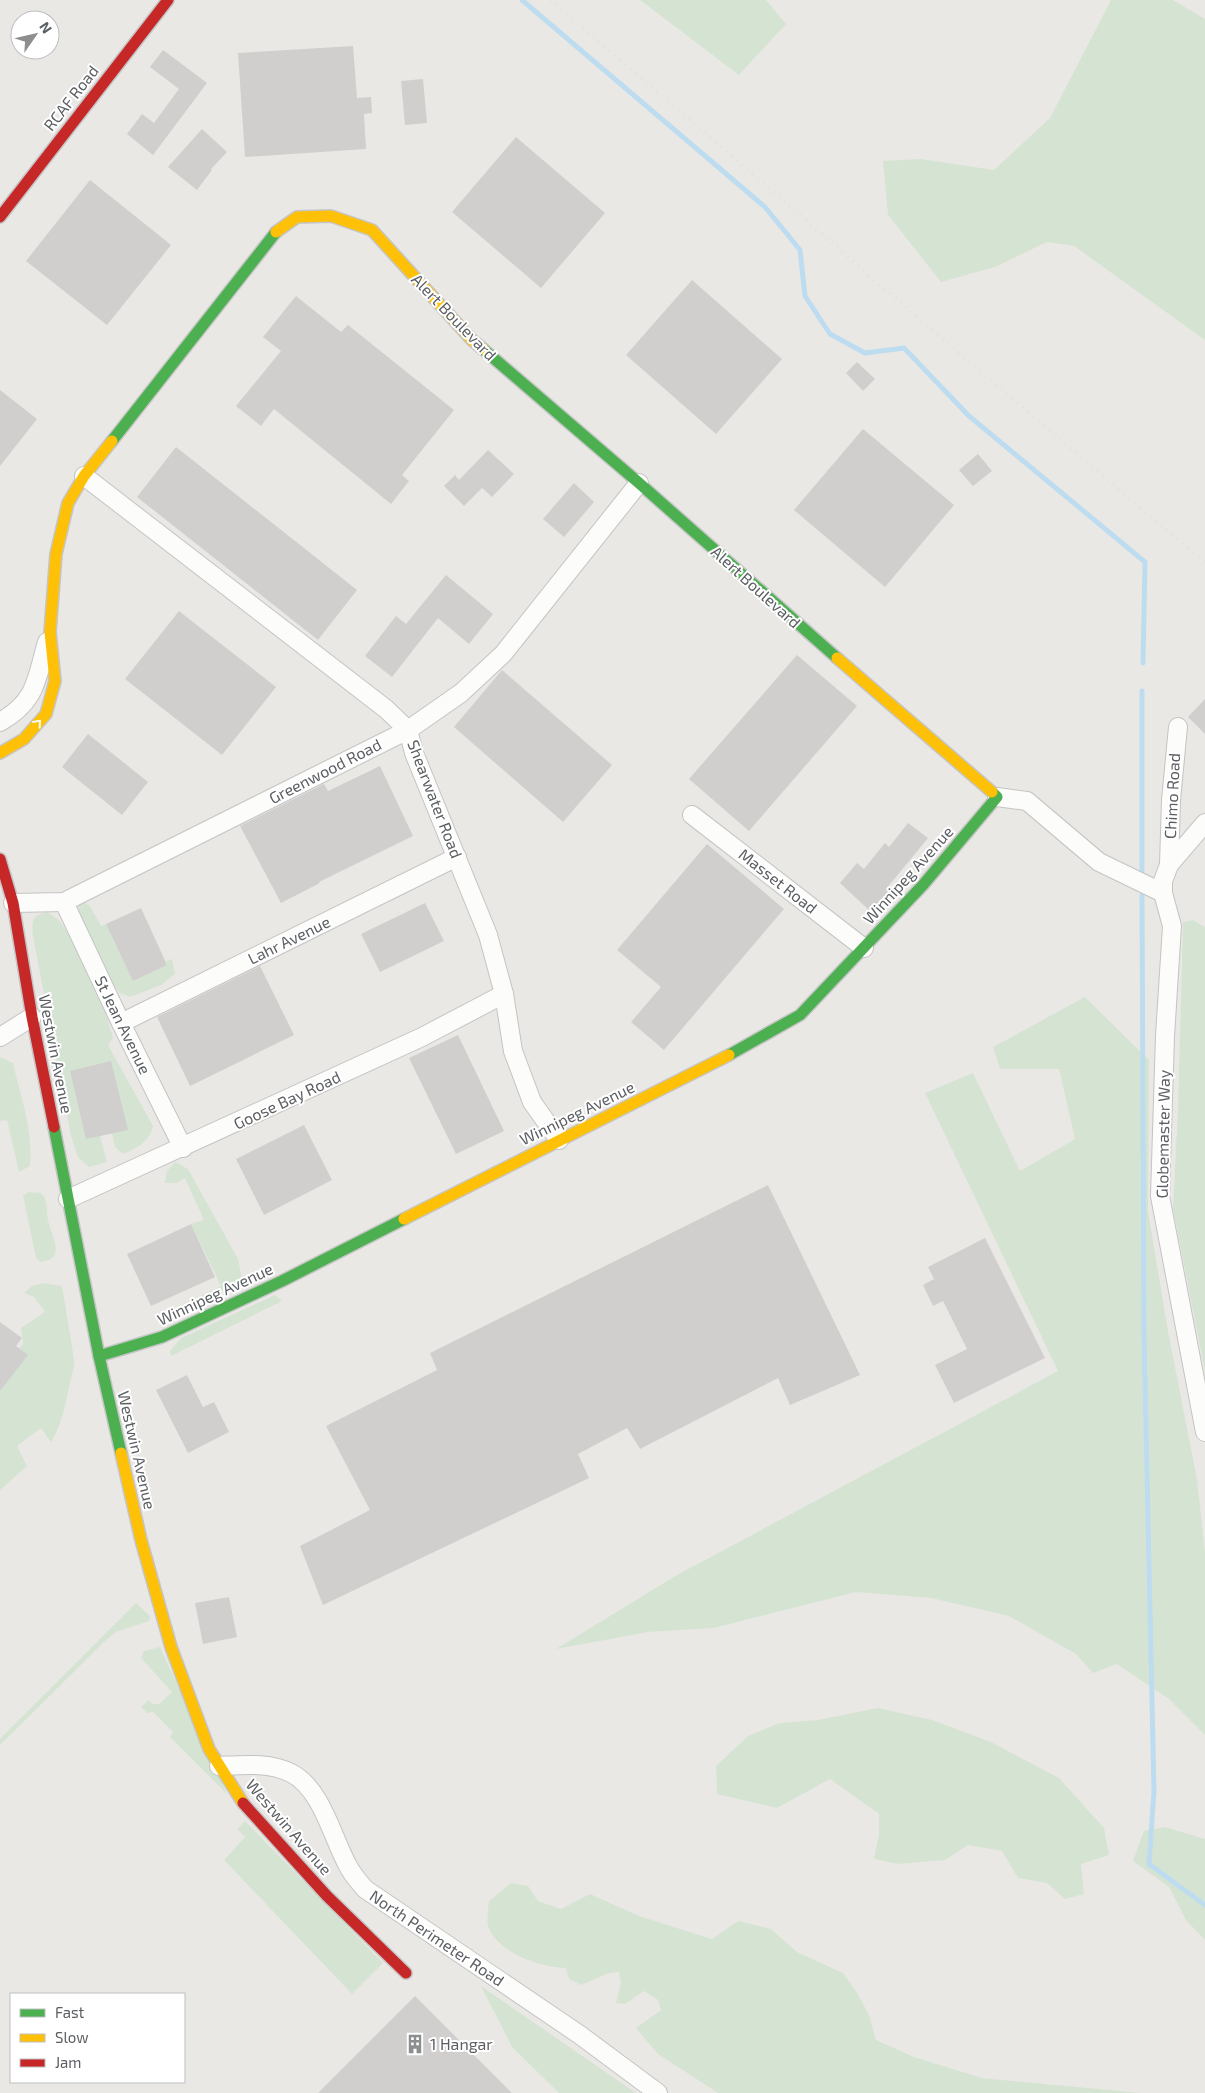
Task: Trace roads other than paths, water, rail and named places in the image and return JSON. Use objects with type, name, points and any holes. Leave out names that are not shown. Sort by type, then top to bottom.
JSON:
[{"type":"street","name":"RCAF Road","points":[[0,216],[168,0]]},
{"type":"street","name":"Alert Boulevard","points":[[0,753],[24,739],[46,714],[55,682],[50,632],[56,554],[68,503],[84,476],[273,234],[297,218],[331,216],[372,230],[472,340],[639,483],[997,797]]},
{"type":"street","name":"Shearwater Road","points":[[84,476],[386,709],[408,730],[414,753],[488,935],[504,994],[513,1051],[532,1102],[558,1140]]},
{"type":"street","name":"Greenwood Road","points":[[12,903],[64,902],[408,730],[461,692],[503,654],[639,483]]},
{"type":"street","name":"Alert Boulevard","points":[[0,722],[16,713],[30,696],[50,632]]},
{"type":"street","name":"Chimo Road","points":[[1169,865],[1170,800],[1178,727]]},
{"type":"street","points":[[997,797],[1027,801],[1099,862],[1163,893],[1163,881],[1169,865],[1205,823]]},
{"type":"street","name":"Winnipeg Avenue","points":[[99,1356],[162,1337],[282,1282],[558,1140],[739,1050],[800,1015],[923,885],[997,797]]},
{"type":"street","name":"Masset Road","points":[[692,815],[864,948]]},
{"type":"street","name":"Lahr Avenue","points":[[121,1023],[457,857]]},
{"type":"street","name":"Westwin Avenue","points":[[0,858],[12,903],[32,1017],[99,1356],[141,1540],[171,1647],[209,1749],[242,1802],[292,1858],[406,1973]]},
{"type":"street","name":"Globemaster Way","points":[[1163,893],[1172,926],[1160,1196],[1205,1432]]},
{"type":"street","name":"St Jean Avenue","points":[[64,902],[183,1148]]},
{"type":"street","name":"Goose Bay Road","points":[[68,1199],[422,1037],[504,994]]},
{"type":"street","points":[[0,1037],[32,1017]]},
{"type":"street","name":"North Perimeter Road","points":[[219,1766],[272,1767],[292,1773],[308,1787],[321,1808],[347,1865],[365,1889],[580,2035],[658,2093]]},
{"type":"waterway","points":[[522,0],[765,207],[800,250],[805,296],[830,334],[865,353],[904,348],[969,416],[1145,562],[1143,663]]},
{"type":"waterway","points":[[1142,691],[1142,871]]},
{"type":"waterway","points":[[1142,895],[1144,1336],[1154,1791],[1149,1864],[1205,1905]]},
{"type":"railway","points":[[551,0],[1205,563]]},
{"type":"place","name":"1 Hangar","points":[[415,2044]]}]
